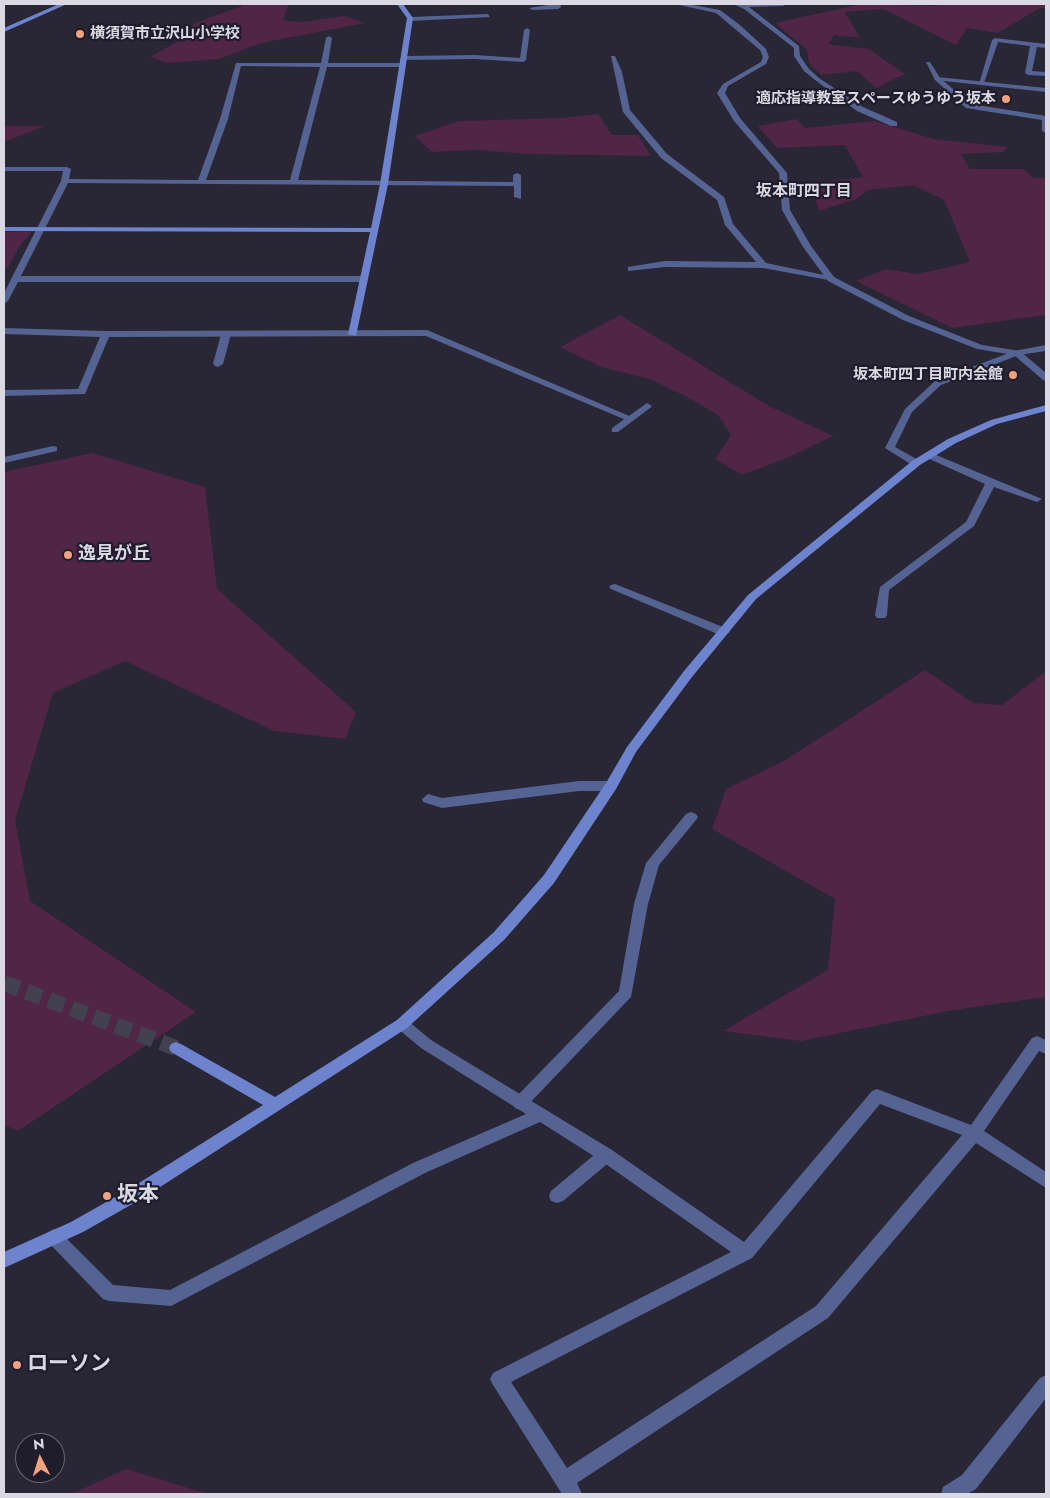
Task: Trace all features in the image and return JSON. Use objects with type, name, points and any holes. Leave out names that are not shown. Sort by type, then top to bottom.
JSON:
[{"type":"street","points":[[4,30],[64,4]]},
{"type":"street","points":[[353,334],[384,184],[404,62],[410,19],[404,7],[400,4]]},
{"type":"street","points":[[532,8],[558,8],[557,4]]},
{"type":"street","points":[[678,4],[718,11],[738,26],[763,50],[766,56],[764,62],[725,85],[720,93],[737,118],[783,173],[786,210],[808,247],[831,279]]},
{"type":"street","points":[[739,5],[783,4]]},
{"type":"street","points":[[739,5],[782,34],[797,47],[797,56],[811,74],[860,109],[894,124]]},
{"type":"street","points":[[410,19],[488,16]]},
{"type":"street","points":[[201,183],[224,119],[238,64],[324,65],[476,57],[523,60],[528,30]]},
{"type":"street","points":[[293,184],[324,65],[329,38]]},
{"type":"street","points":[[981,84],[995,40],[1046,46]]},
{"type":"street","points":[[1034,44],[1028,72],[1046,74]]},
{"type":"street","points":[[613,57],[619,72],[626,110],[664,156],[721,199],[729,226],[763,265]]},
{"type":"street","points":[[928,63],[937,79],[969,106],[1046,118],[1046,131]]},
{"type":"street","points":[[937,79],[1046,90]]},
{"type":"street","points":[[4,169],[67,169],[64,181],[42,228],[4,301]]},
{"type":"street","points":[[64,181],[384,184],[517,180],[518,197]]},
{"type":"street","points":[[4,229],[374,230]]},
{"type":"street","points":[[631,270],[665,264],[763,265],[831,279],[906,318],[980,347],[1017,353],[1046,378]]},
{"type":"street","points":[[15,279],[363,279]]},
{"type":"street","points":[[4,331],[106,334],[427,333],[629,418]]},
{"type":"street","points":[[4,393],[82,392],[106,334]]},
{"type":"street","points":[[218,364],[226,334]]},
{"type":"street","points":[[916,463],[890,448],[908,412],[938,383],[1017,353],[1046,348]]},
{"type":"street","points":[[615,430],[647,406]]},
{"type":"street","points":[[4,1260],[54,1237],[136,1193],[402,1024],[499,936],[526,907],[549,878],[611,786],[632,750],[688,674],[752,597],[916,463],[952,441],[994,422],[1046,408]]},
{"type":"street","points":[[4,460],[53,449]]},
{"type":"street","points":[[929,455],[991,482],[1037,499]]},
{"type":"street","points":[[881,615],[884,589],[970,524],[991,482]]},
{"type":"street","points":[[615,587],[724,632]]},
{"type":"street","points":[[428,799],[442,803],[579,786],[611,786]]},
{"type":"street","points":[[520,1103],[626,993],[641,904],[653,863],[691,817]]},
{"type":"street","points":[[402,1024],[426,1044],[606,1155],[746,1253]]},
{"type":"street","points":[[1046,1048],[1037,1042],[974,1133],[822,1312],[568,1488],[499,1380],[746,1253],[877,1096],[974,1133],[1046,1181]]},
{"type":"street","points":[[176,1048],[275,1104]]},
{"type":"street","points":[[54,1237],[109,1293],[171,1298],[419,1168],[540,1115]]},
{"type":"street","points":[[557,1196],[606,1155]]},
{"type":"street","points":[[950,1494],[969,1482],[1046,1384]]},
{"type":"shaded area","points":[[242,4],[289,4],[283,20],[301,22],[345,16],[365,23],[261,43],[219,59],[167,63],[150,57],[195,31],[191,27],[195,23],[242,6]]},
{"type":"shaded area","points":[[861,4],[937,6],[936,4],[1046,4],[1046,8],[1040,8],[998,33],[967,28],[956,45],[883,9],[845,12],[860,38],[834,35],[828,44],[869,49],[905,74],[876,88],[857,71],[821,75],[809,63],[807,50],[775,23]]},
{"type":"shaded area","points":[[598,114],[612,135],[638,135],[651,156],[529,154],[477,150],[432,152],[415,136],[459,121],[562,118]]},
{"type":"shaded area","points":[[797,119],[805,128],[874,121],[934,139],[1007,147],[1004,152],[961,154],[970,169],[1024,169],[1033,178],[1046,178],[1046,315],[952,328],[856,281],[886,269],[918,274],[970,262],[944,200],[913,185],[868,190],[856,199],[819,211],[811,183],[863,177],[845,145],[777,148],[758,126]]},
{"type":"shaded area","points":[[45,126],[4,142],[4,127]]},
{"type":"shaded area","points":[[4,232],[31,232],[19,247],[7,269],[4,269]]},
{"type":"shaded area","points":[[620,315],[769,406],[833,436],[787,458],[742,475],[715,459],[731,435],[718,415],[650,379],[601,367],[560,347]]},
{"type":"shaded area","points":[[92,453],[205,487],[217,589],[356,712],[345,739],[274,731],[125,661],[53,693],[15,820],[30,901],[196,1012],[18,1131],[4,1125],[4,472]]},
{"type":"shaded area","points":[[925,670],[973,703],[1002,705],[1046,671],[1046,997],[953,1010],[801,1041],[723,1031],[828,970],[835,899],[712,829],[726,789],[784,761]]},
{"type":"shaded area","points":[[126,1469],[208,1494],[71,1494]]},
{"type":"tunnel","points":[[4,983],[176,1048]]},
{"type":"place","name":"横須賀市立沢山小学校","points":[[80,34]]},
{"type":"place","name":"適応指導教室スペースゆうゆう坂本","points":[[1006,99]]},
{"type":"place","name":"坂本町四丁目町内会館","points":[[1013,375]]},
{"type":"place","name":"逸見が丘","points":[[68,555]]},
{"type":"place","name":"坂本","points":[[107,1196]]},
{"type":"place","name":"ローソン","points":[[17,1365]]},
{"type":"district","name":"坂本町四丁目","points":[[804,192]]}]
